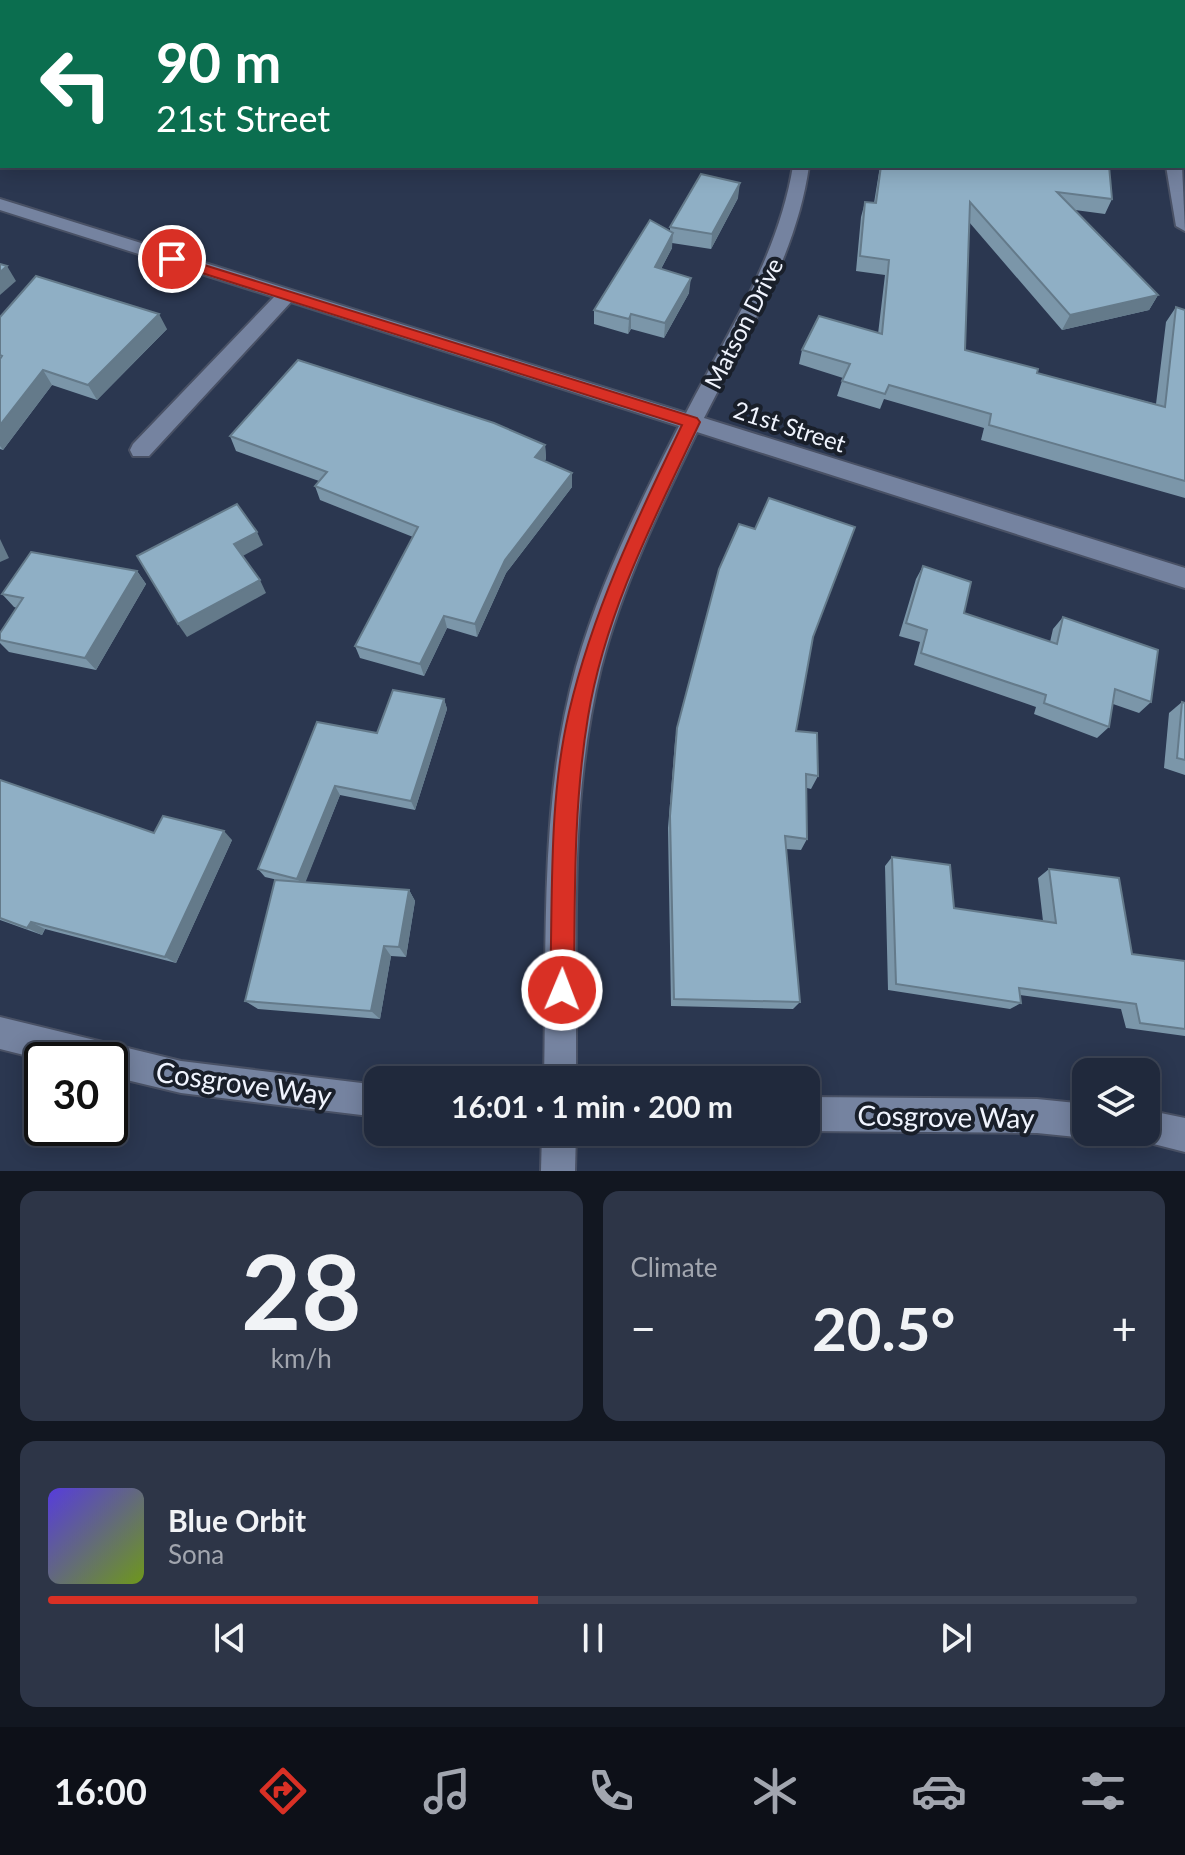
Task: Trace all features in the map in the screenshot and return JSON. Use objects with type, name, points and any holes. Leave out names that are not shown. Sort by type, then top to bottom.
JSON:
[{"type":"street","name":"Matson Drive","points":[[560,1066],[566,811],[578,715],[604,617],[633,545],[692,422],[784,243],[796,204],[801,168]]},
{"type":"street","points":[[1174,168],[1185,226]]},
{"type":"street","name":"21st Street","points":[[0,204],[1185,578]]},
{"type":"street","points":[[141,450],[287,295]]},
{"type":"street","name":"Cosgrove Way","points":[[0,1033],[36,1042]]},
{"type":"street","name":"Cosgrove Way","points":[[128,1064],[181,1077],[364,1099]]},
{"type":"street","name":"Cosgrove Way","points":[[820,1114],[1037,1116],[1072,1120]]},
{"type":"street","points":[[1160,1130],[1185,1135]]},
{"type":"street","points":[[558,1171],[559,1146]]},
{"type":"building","points":[[881,168],[1109,168],[1112,199],[1057,192],[1158,295],[1070,315],[970,202],[965,350],[1165,407],[1176,307],[1185,310],[1185,481],[989,425],[991,414],[889,385],[885,394],[842,381],[850,364],[802,350],[819,316],[882,334],[889,260],[860,256],[865,202],[876,203]]},
{"type":"building","points":[[701,174],[740,183],[712,234],[670,227]]},
{"type":"building","points":[[650,220],[673,233],[655,267],[691,278],[665,323],[631,314],[629,319],[594,310]]},
{"type":"building","points":[[36,276],[159,314],[88,385],[43,370],[0,425],[0,317]]},
{"type":"building","points":[[298,360],[494,423],[545,445],[535,457],[572,473],[505,560],[475,624],[444,616],[420,664],[355,646],[418,527],[315,486],[327,472],[230,436]]},
{"type":"building","points":[[769,498],[855,527],[813,637],[796,731],[817,733],[818,776],[806,774],[807,839],[785,836],[800,1002],[674,999],[670,816],[677,728],[719,569],[739,524],[755,529]]},
{"type":"building","points":[[237,504],[257,532],[234,544],[260,580],[178,624],[137,556]]},
{"type":"building","points":[[31,552],[137,571],[85,658],[0,640],[0,633],[23,598],[2,594]]},
{"type":"building","points":[[923,566],[971,582],[964,613],[1057,644],[1063,617],[1158,650],[1151,702],[1115,689],[1109,727],[1044,703],[1046,695],[921,653],[927,630],[906,623]]},
{"type":"building","points":[[393,690],[444,699],[411,801],[335,786],[297,879],[258,869],[317,722],[377,733]]},
{"type":"building","points":[[1182,702],[1185,703],[1185,760],[1177,758]]},
{"type":"building","points":[[0,780],[154,833],[163,816],[224,831],[165,957],[31,922],[27,928],[0,918]]},
{"type":"building","points":[[892,857],[950,865],[954,908],[1056,923],[1049,869],[1119,878],[1132,954],[1185,961],[1185,1029],[1140,1023],[1136,1004],[1019,988],[1021,1003],[896,984]]},
{"type":"building","points":[[275,880],[409,890],[399,947],[384,946],[371,1011],[245,1001]]},
{"type":"route","points":[[172,259],[692,422],[633,545],[604,617],[578,715],[566,811],[562,990]]}]
